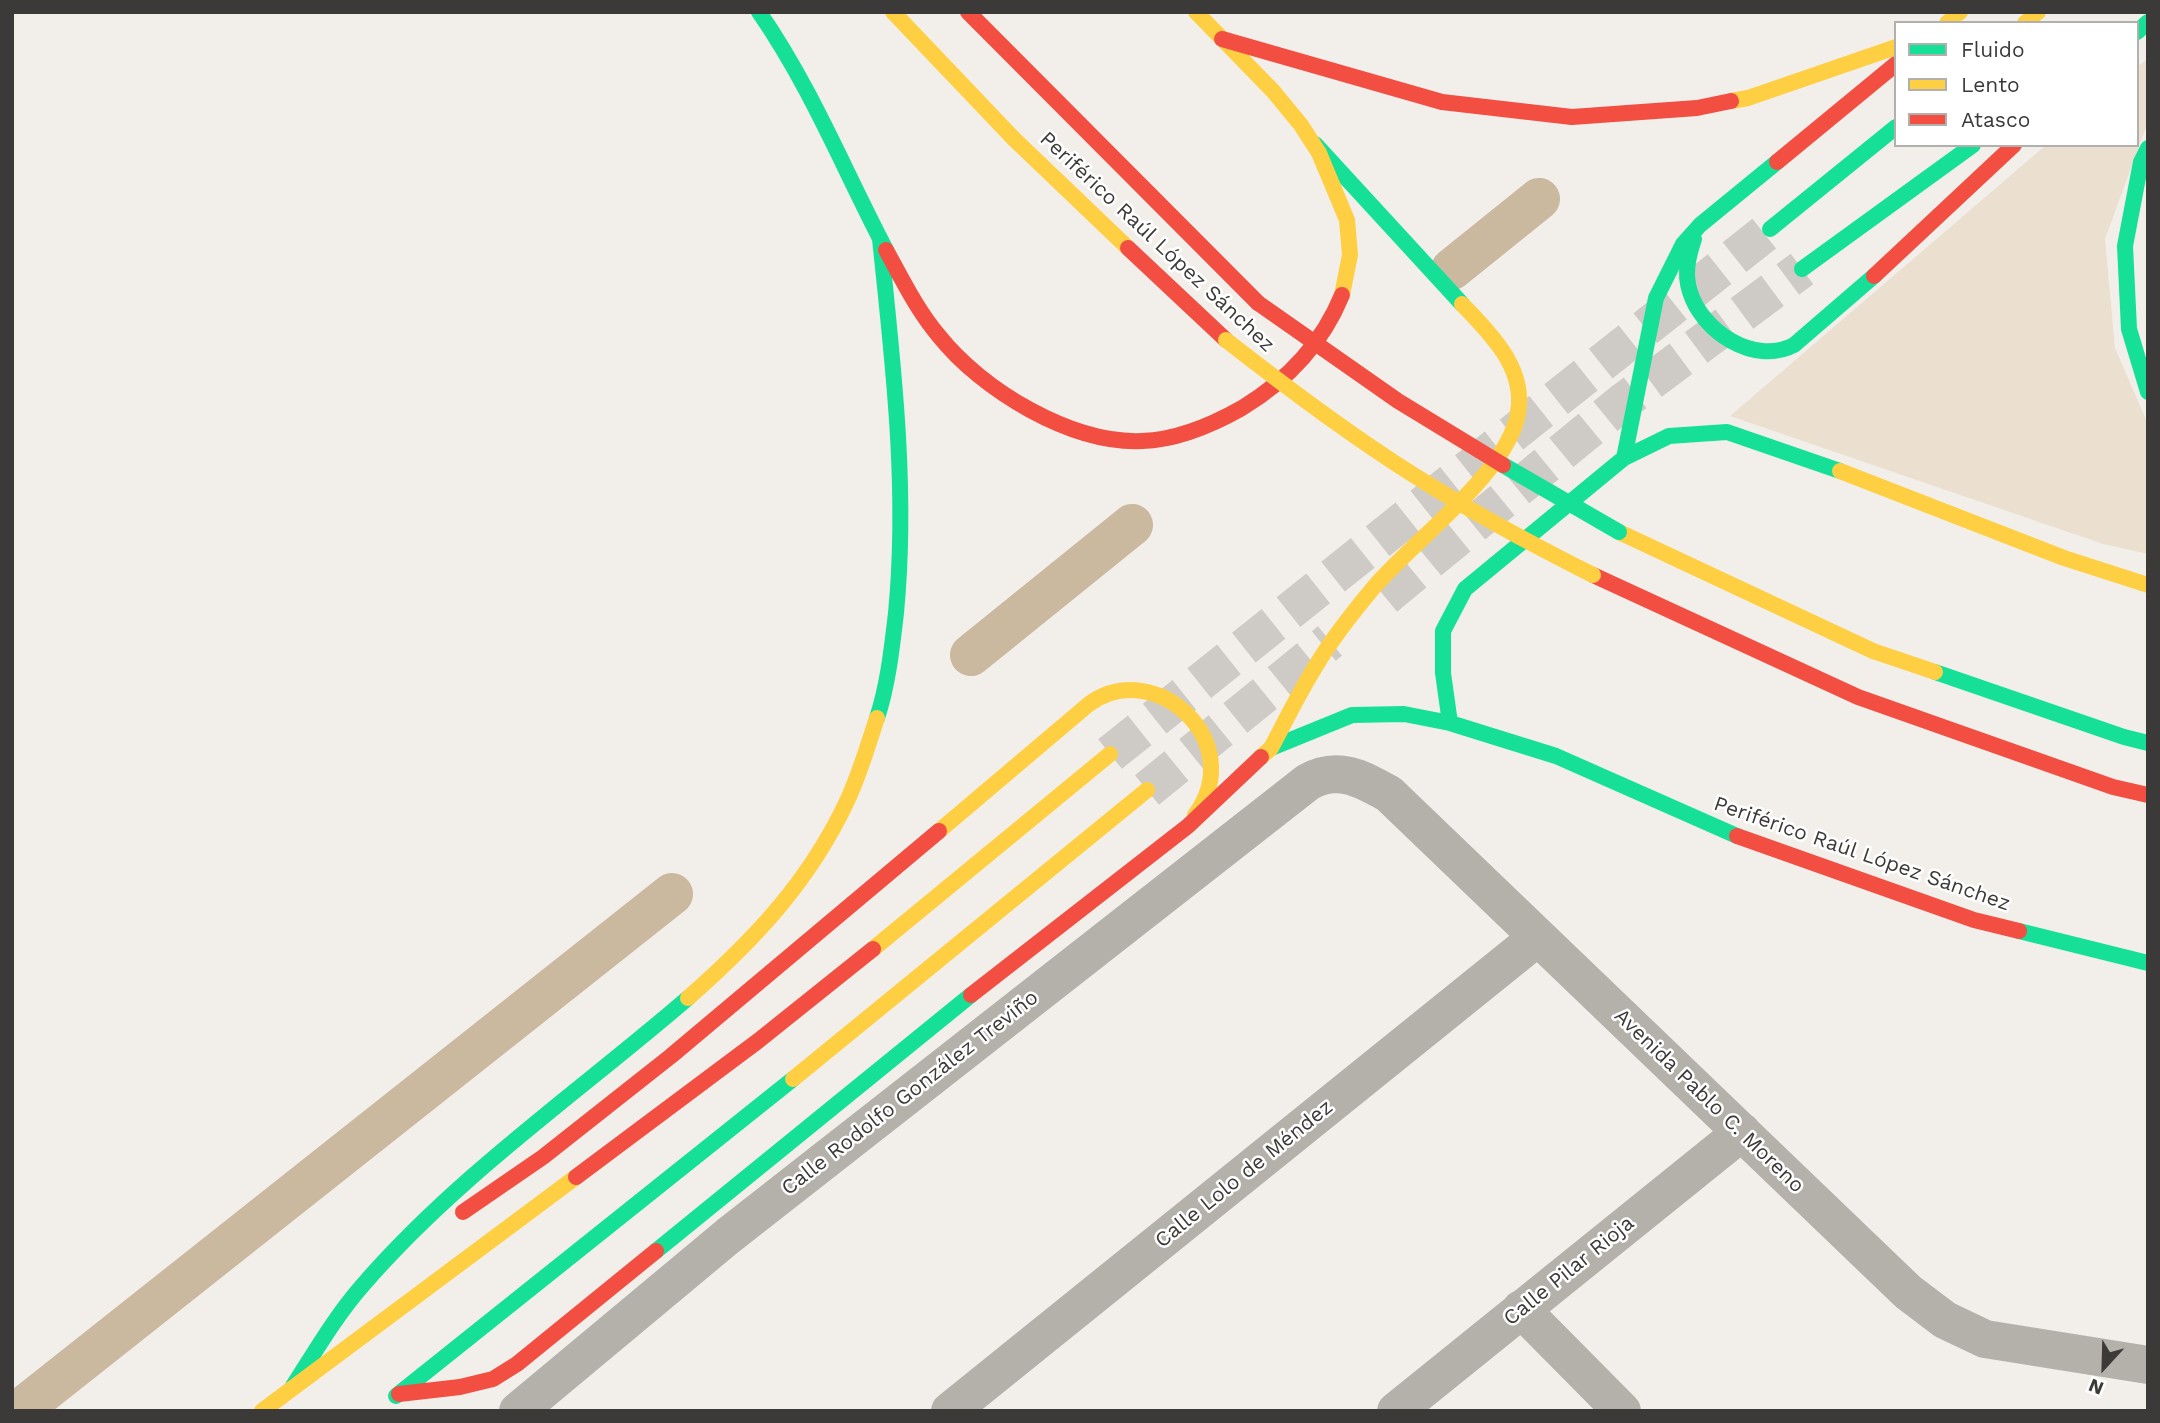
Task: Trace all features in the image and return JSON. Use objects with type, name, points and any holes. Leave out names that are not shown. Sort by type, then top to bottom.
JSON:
[{"type":"main road","points":[[759,12],[821,112],[880,239],[921,312],[944,344],[991,385],[1032,412],[1125,441],[1174,437],[1225,419],[1279,384],[1309,354],[1332,321],[1348,281],[1352,251],[1347,218],[1315,144]]},
{"type":"main road","name":"Periférico Raúl López Sánchez","points":[[893,12],[1056,181],[1226,340],[1294,394],[1439,492],[1515,536],[1593,575],[1858,697],[2112,786],[2148,795]]},
{"type":"main road","name":"Periférico Raúl López Sánchez","points":[[968,12],[1258,303],[1398,401],[1523,478],[1619,532],[1873,651],[2148,743]]},
{"type":"main road","points":[[1147,790],[819,1058],[394,1398],[494,1379],[517,1364],[933,1024],[1188,825],[1271,748],[1317,663],[1335,637],[1376,585],[1445,517],[1493,464],[1511,438],[1519,411],[1517,378],[1501,346],[1315,144],[1288,109],[1196,12]]},
{"type":"main road","points":[[1223,38],[1342,75],[1442,102],[1572,117],[1643,114],[1697,108],[1748,98],[1894,48]]},
{"type":"main road","points":[[1624,458],[1656,298],[1683,244],[1700,225],[1894,66]]},
{"type":"main road","points":[[1770,229],[1894,129]]},
{"type":"main road","points":[[1802,269],[1970,147]]},
{"type":"main road","points":[[1700,225],[1687,254],[1686,273],[1688,291],[1698,313],[1711,329],[1731,343],[1757,350],[1775,351],[1791,347],[2012,147]]},
{"type":"main road","points":[[2148,148],[2141,162],[2125,246],[2129,329],[2148,392]]},
{"type":"main road","points":[[293,1386],[334,1321],[405,1239],[508,1146],[667,1017],[744,948],[825,844],[859,775],[883,695],[898,593],[901,495],[895,386],[880,239]]},
{"type":"main road","points":[[1450,723],[1444,673],[1443,631],[1465,589],[1624,458],[1669,436],[1727,432],[1850,474],[2064,558],[2148,585]]},
{"type":"main road","points":[[405,1239],[449,1221],[507,1184],[597,1115],[751,992],[1073,716],[1103,695],[1140,690],[1175,701],[1201,728],[1213,762],[1209,794],[1188,825]]},
{"type":"main road","name":"Periférico Raúl López Sánchez","points":[[1271,748],[1352,715],[1404,714],[1450,723],[1556,756],[1745,839],[1973,920],[2148,963]]},
{"type":"main road","points":[[262,1411],[758,1041],[956,883],[1110,754]]},
{"type":"street","name":"Avenida Pablo C. Moreno","points":[[1308,782],[1319,776],[1347,775],[1359,778],[1389,794],[1908,1292],[1945,1320],[1985,1339],[2148,1365]]},
{"type":"street","name":"Calle Rodolfo González Treviño","points":[[518,1411],[728,1236],[1308,782]]},
{"type":"street","name":"Calle Lolo de Méndez","points":[[950,1411],[1538,937]]},
{"type":"street","name":"Calle Pilar Rioja","points":[[1396,1411],[1742,1132]]},
{"type":"street","points":[[1521,1310],[1622,1411]]},
{"type":"shaded area","points":[[2148,58],[2148,122],[2139,146],[2139,65]]},
{"type":"shaded area","points":[[2044,147],[2139,147],[2105,239],[2115,348],[2148,424],[2148,554],[2103,544],[1730,416]]},
{"type":"waterway","points":[[1452,269],[1539,199]]},
{"type":"waterway","points":[[971,655],[1132,525]]},
{"type":"waterway","points":[[19,1411],[672,894]]},
{"type":"tunnel","points":[[1110,754],[1770,229]]},
{"type":"tunnel","points":[[1385,597],[1624,401],[1802,269]]},
{"type":"tunnel","points":[[1147,790],[1330,641]]},
{"type":"traffic: fast","points":[[759,12],[811,99],[886,250]]},
{"type":"traffic: fast","points":[[2139,30],[2148,22]]},
{"type":"traffic: fast","points":[[1770,229],[1894,129]]},
{"type":"traffic: fast","points":[[1315,144],[1462,304]]},
{"type":"traffic: fast","points":[[1802,269],[1970,147]]},
{"type":"traffic: fast","points":[[2148,148],[2141,162],[2125,246],[2129,329],[2148,392]]},
{"type":"traffic: fast","points":[[1624,458],[1656,298],[1683,244],[1700,225],[1777,162]]},
{"type":"traffic: fast","points":[[877,718],[887,679],[894,626],[900,519],[897,426],[880,239]]},
{"type":"traffic: fast","points":[[1694,239],[1687,279],[1696,306],[1718,331],[1747,348],[1779,350],[1794,345],[1874,276]]},
{"type":"traffic: fast","points":[[1450,723],[1443,673],[1443,631],[1465,589],[1624,458],[1669,436],[1727,432],[1840,471]]},
{"type":"traffic: fast","points":[[1503,465],[1619,532]]},
{"type":"traffic: fast","points":[[1935,672],[2148,743]]},
{"type":"traffic: fast","points":[[1271,748],[1352,715],[1404,714],[1450,723],[1556,756],[1737,836]]},
{"type":"traffic: fast","points":[[2019,931],[2148,963]]},
{"type":"traffic: fast","points":[[656,1251],[971,995]]},
{"type":"traffic: fast","points":[[293,1386],[343,1310],[399,1246],[478,1171],[688,998]]},
{"type":"traffic: fast","points":[[396,1396],[793,1079]]},
{"type":"traffic: slow","points":[[893,12],[1014,139],[1128,248]]},
{"type":"traffic: slow","points":[[1196,12],[1273,91],[1301,125],[1319,153],[1347,220],[1350,255],[1342,295]]},
{"type":"traffic: slow","points":[[1949,21],[1960,12]]},
{"type":"traffic: slow","points":[[2027,21],[2038,12]]},
{"type":"traffic: slow","points":[[1731,101],[1748,98],[1894,48]]},
{"type":"traffic: slow","points":[[1261,757],[1271,748],[1311,674],[1351,615],[1391,568],[1479,482],[1511,436],[1518,413],[1517,381],[1504,352],[1462,304]]},
{"type":"traffic: slow","points":[[1226,340],[1317,409],[1412,474],[1501,527],[1593,575]]},
{"type":"traffic: slow","points":[[1840,471],[2064,558],[2148,585]]},
{"type":"traffic: slow","points":[[1619,532],[1873,651],[1935,672]]},
{"type":"traffic: slow","points":[[939,831],[1089,704],[1115,692],[1141,691],[1166,699],[1187,714],[1203,735],[1210,760],[1209,787],[1195,815]]},
{"type":"traffic: slow","points":[[688,998],[758,931],[816,856],[833,829],[852,789],[877,718]]},
{"type":"traffic: slow","points":[[873,949],[1110,754]]},
{"type":"traffic: slow","points":[[793,1079],[1147,790]]},
{"type":"traffic: slow","points":[[262,1411],[576,1177]]},
{"type":"traffic: jam","points":[[968,12],[1258,303]]},
{"type":"traffic: jam","points":[[1222,39],[1442,102],[1572,117],[1697,108],[1731,101]]},
{"type":"traffic: jam","points":[[1777,162],[1894,66]]},
{"type":"traffic: jam","points":[[1874,276],[2012,147]]},
{"type":"traffic: jam","points":[[1128,248],[1226,340]]},
{"type":"traffic: jam","points":[[886,250],[931,326],[979,376],[1030,410],[1086,433],[1115,440],[1142,441],[1181,435],[1242,408],[1289,373],[1302,359],[1314,345],[1342,295]]},
{"type":"traffic: jam","points":[[1258,303],[1398,401],[1503,465]]},
{"type":"traffic: jam","points":[[1593,575],[1858,697],[2113,787],[2148,795]]},
{"type":"traffic: jam","points":[[971,995],[1188,826],[1261,757]]},
{"type":"traffic: jam","points":[[463,1212],[543,1157],[671,1056],[939,831]]},
{"type":"traffic: jam","points":[[1737,836],[1974,920],[2019,931]]},
{"type":"traffic: jam","points":[[576,1177],[758,1041],[873,949]]},
{"type":"traffic: jam","points":[[399,1394],[460,1387],[493,1379],[517,1364],[656,1251]]}]
